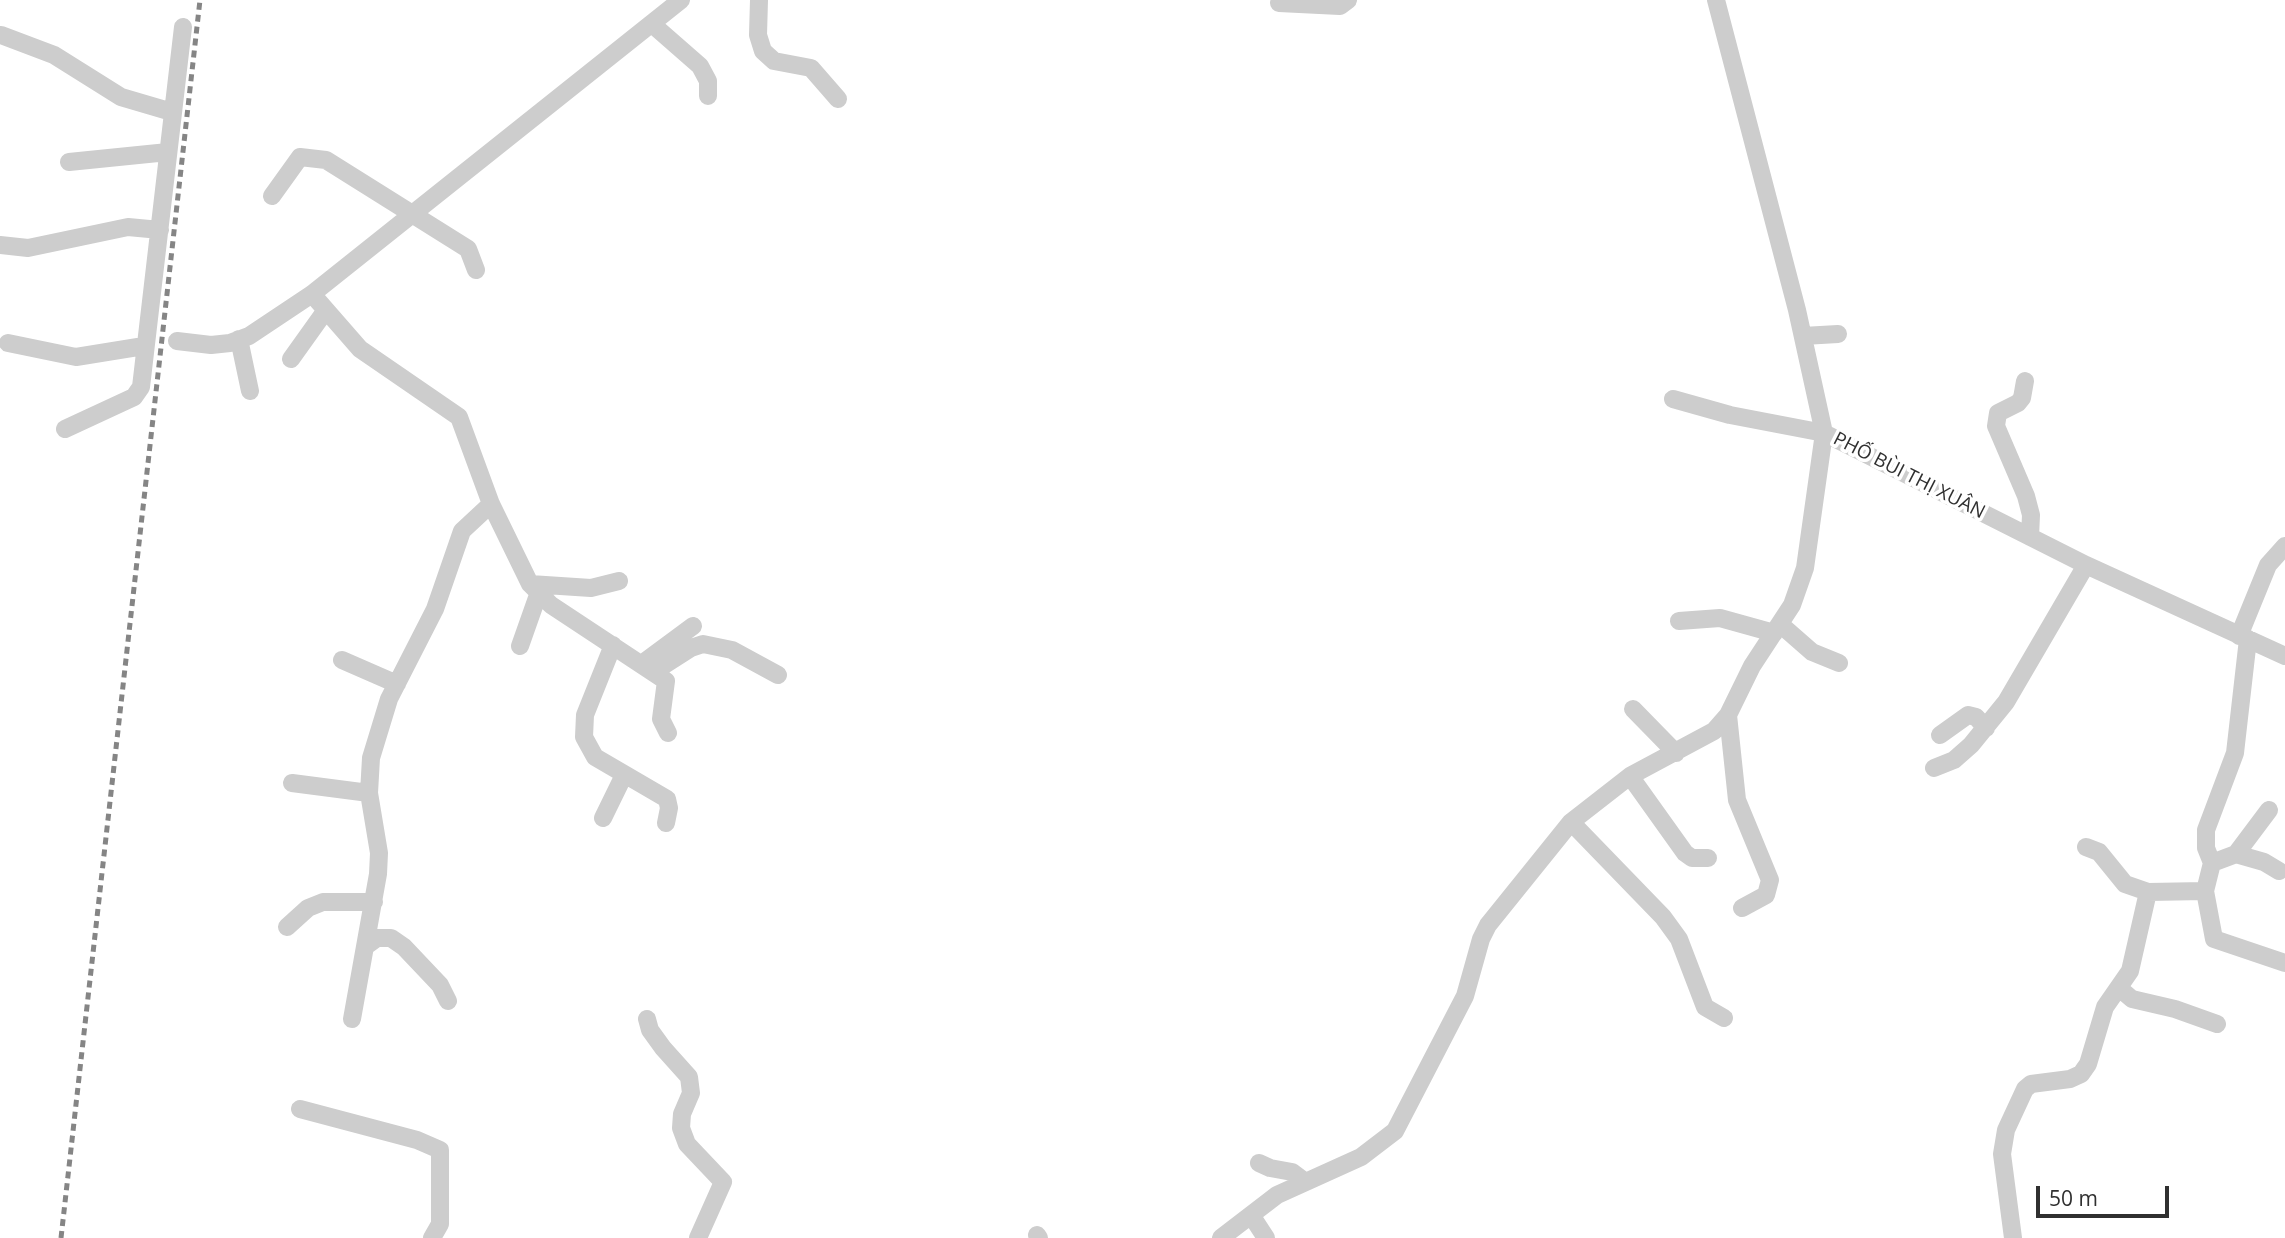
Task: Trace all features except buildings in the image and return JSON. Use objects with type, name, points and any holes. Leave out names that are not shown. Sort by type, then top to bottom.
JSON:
[{"type":"street","points":[[177,341],[211,345],[239,339],[312,294],[681,0]]},
{"type":"street","points":[[759,0],[758,35],[763,51],[774,61],[811,68],[838,99]]},
{"type":"street","points":[[1279,3],[1340,6],[1349,0]]},
{"type":"street","name":"PHỐ BÙI THỊ XUÂN","points":[[1716,0],[1803,336],[1824,433],[2086,565],[2285,656]]},
{"type":"street","points":[[652,24],[700,66],[708,81],[708,96]]},
{"type":"street","points":[[65,429],[134,397],[141,387],[183,27]]},
{"type":"street","points":[[1,35],[54,55],[121,97],[172,112]]},
{"type":"street","points":[[69,162],[168,152]]},
{"type":"street","points":[[272,196],[300,157],[326,160],[413,212],[468,249],[476,270]]},
{"type":"street","points":[[0,245],[28,248],[128,227],[160,230]]},
{"type":"street","points":[[312,294],[360,349],[459,417],[491,504],[534,589],[649,667],[667,684],[661,719],[668,733]]},
{"type":"street","points":[[292,359],[326,310]]},
{"type":"street","points":[[1803,336],[1838,334]]},
{"type":"street","points":[[239,339],[250,391]]},
{"type":"street","points":[[8,344],[76,357],[144,346]]},
{"type":"street","points":[[2025,381],[2022,398],[2018,403],[1998,413],[1996,426],[2026,496],[2031,515],[2030,537]]},
{"type":"street","points":[[1221,1238],[1277,1195],[1361,1157],[1395,1131],[1465,996],[1481,939],[1488,925],[1571,822],[1630,776],[1714,731],[1728,715],[1752,666],[1801,588],[1824,433],[1730,415],[1673,399]]},
{"type":"street","points":[[352,1020],[374,902],[379,853],[369,793],[372,758],[385,710],[435,609],[462,531],[491,504]]},
{"type":"street","points":[[2285,546],[2269,565],[2243,638],[2235,753],[2206,830],[2206,848],[2212,863],[2205,891],[2214,939],[2285,964]]},
{"type":"street","points":[[1934,768],[1954,760],[1986,728],[2015,689],[2086,565]]},
{"type":"street","points":[[534,589],[591,588],[619,581]]},
{"type":"street","points":[[520,646],[534,589]]},
{"type":"street","points":[[1679,621],[1720,618],[1777,629],[1812,652],[1839,663]]},
{"type":"street","points":[[649,667],[694,626]]},
{"type":"street","points":[[649,667],[703,644],[732,650],[778,675]]},
{"type":"street","points":[[613,645],[585,715],[584,737],[595,757],[667,799],[669,808],[666,823]]},
{"type":"street","points":[[342,660],[397,684]]},
{"type":"street","points":[[1633,709],[1676,753]]},
{"type":"street","points":[[1728,715],[1737,800],[1770,880],[1766,895],[1741,908]]},
{"type":"street","points":[[1940,735],[1968,715],[1976,717],[1986,728]]},
{"type":"street","points":[[603,818],[624,775]]},
{"type":"street","points":[[1630,776],[1685,853],[1692,858],[1708,858]]},
{"type":"street","points":[[292,783],[369,793]]},
{"type":"street","points":[[2212,863],[2236,854],[2269,810]]},
{"type":"street","points":[[1571,822],[1663,917],[1679,939],[1704,1007],[1724,1018]]},
{"type":"street","points":[[2086,847],[2099,852],[2125,884],[2148,892],[2205,891]]},
{"type":"street","points":[[2236,854],[2264,862],[2279,871]]},
{"type":"street","points":[[2013,1238],[2002,1154],[2006,1130],[2025,1089],[2031,1084],[2070,1079],[2081,1074],[2088,1064],[2105,1007],[2130,971],[2148,892]]},
{"type":"street","points":[[287,927],[314,904],[374,902]]},
{"type":"street","points":[[366,946],[377,938],[391,938],[404,947],[440,985],[448,1001]]},
{"type":"street","points":[[2119,988],[2132,999],[2175,1009],[2217,1024]]},
{"type":"street","points":[[647,1019],[650,1030],[663,1048],[689,1077],[691,1093],[682,1114],[681,1128],[687,1144],[723,1182],[698,1238]]},
{"type":"street","points":[[300,1109],[417,1140],[440,1150],[440,1224],[432,1238]]},
{"type":"street","points":[[1259,1163],[1292,1172],[1304,1181]]},
{"type":"street","points":[[1251,1215],[1266,1238]]},
{"type":"railway","points":[[61,1238],[200,0]]}]
